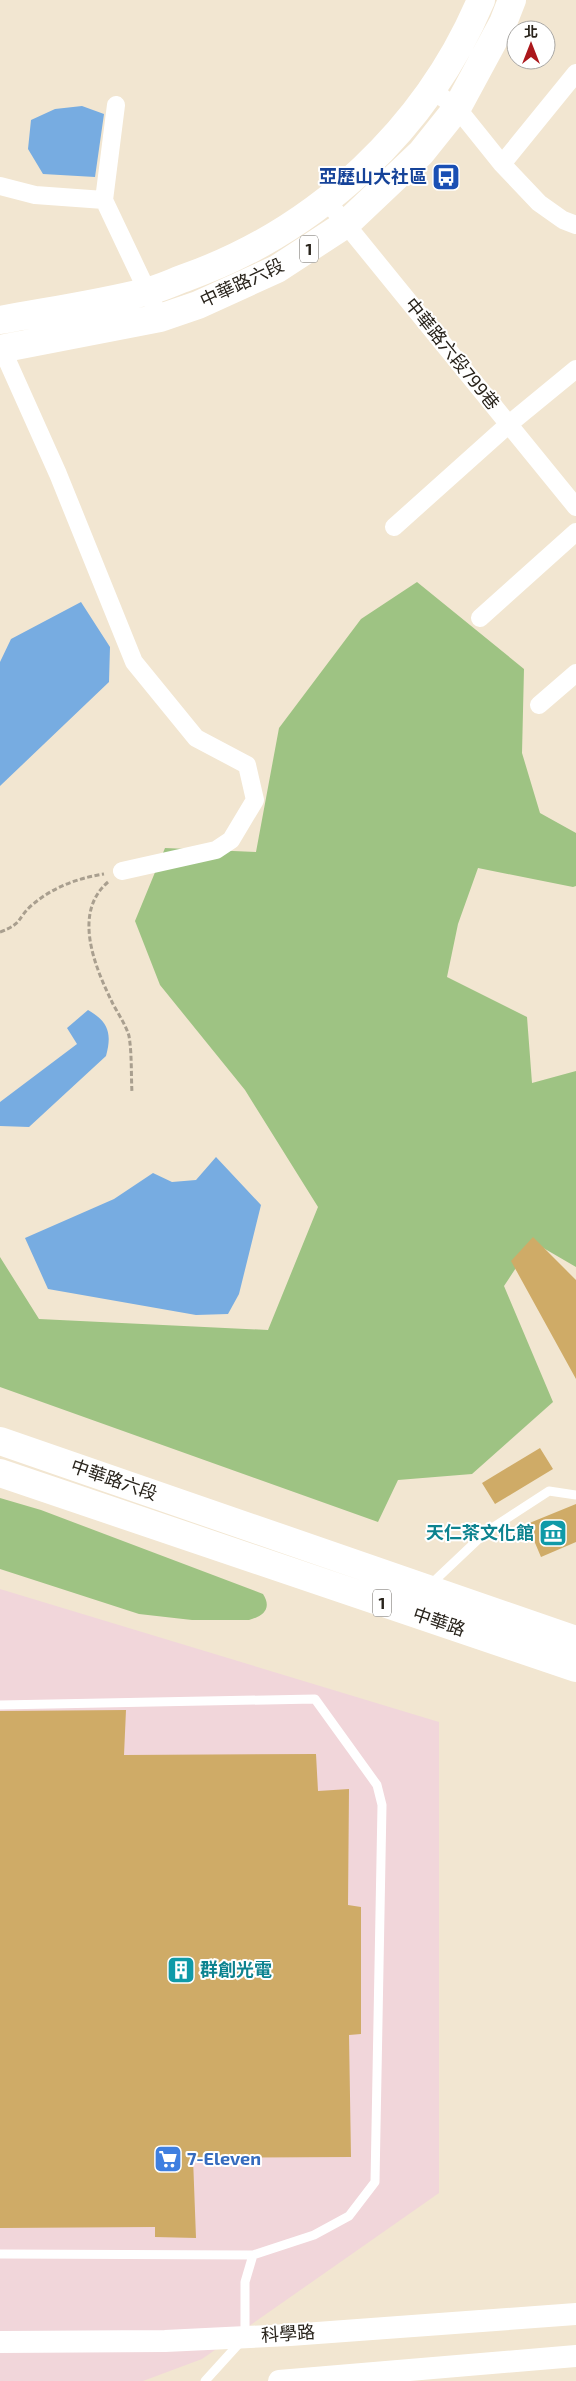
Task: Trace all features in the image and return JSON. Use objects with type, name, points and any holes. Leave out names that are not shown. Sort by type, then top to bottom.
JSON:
[{"type":"main road","name":"中華路六段","points":[[0,320],[146,292],[221,265],[262,243],[327,201],[358,174],[395,137],[431,89],[454,53],[481,0]]},
{"type":"main road","name":"中華路六段","points":[[1,349],[160,318],[198,305],[278,269],[346,224],[421,153],[457,108],[503,23],[512,0]]},
{"type":"main road","name":"中華路六段","points":[[0,1441],[227,1520]]},
{"type":"main road","name":"中華路六段","points":[[0,1473],[189,1538]]},
{"type":"main road","name":"中華路","points":[[227,1520],[576,1640]]},
{"type":"main road","name":"中華路","points":[[189,1538],[576,1668]]},
{"type":"street","points":[[502,164],[576,73]]},
{"type":"street","points":[[431,89],[457,108],[502,164],[539,203],[562,220],[576,225]]},
{"type":"street","points":[[116,105],[104,200],[136,266],[146,292],[160,318]]},
{"type":"street","points":[[0,186],[36,195],[104,200]]},
{"type":"street","name":"中華路六段799巷","points":[[327,201],[576,507]]},
{"type":"street","points":[[1,349],[58,474],[134,662],[196,738],[247,765],[255,800],[231,840],[216,850],[122,871]]},
{"type":"street","points":[[394,527],[509,424],[576,369]]},
{"type":"street","points":[[480,618],[576,532]]},
{"type":"street","points":[[539,705],[576,673]]},
{"type":"street","points":[[388,1605],[399,1578]]},
{"type":"street","name":"科學路","points":[[0,2342],[165,2341],[576,2314]]},
{"type":"street","points":[[279,2381],[576,2356]]},
{"type":"lane","points":[[427,1588],[442,1571],[486,1532],[549,1492],[576,1496]]},
{"type":"lane","points":[[0,1705],[315,1698],[378,1785],[382,1805],[375,2182],[349,2216],[314,2235],[253,2255],[0,2254]]},
{"type":"lane","points":[[205,2381],[245,2337],[245,2282],[253,2255]]},
{"type":"path","points":[[0,932],[17,925],[31,906],[56,888],[88,877],[122,871]]},
{"type":"path","points":[[122,871],[105,884],[93,900],[89,922],[90,943],[102,979],[128,1035],[132,1093]]},
{"type":"shaded area","points":[[0,1589],[439,1722],[439,2193],[202,2359],[143,2381],[0,2381]]},
{"type":"green space","points":[[417,582],[524,669],[522,753],[540,813],[576,833],[576,886],[573,887],[478,868],[458,924],[447,977],[527,1017],[532,1083],[576,1071],[576,1267],[533,1242],[504,1286],[553,1402],[472,1474],[398,1480],[378,1522],[0,1387],[0,1257],[39,1319],[268,1330],[318,1207],[245,1090],[160,985],[135,921],[165,848],[256,852],[279,728],[361,619]]},
{"type":"green space","points":[[0,1498],[41,1510],[263,1594],[267,1603],[265,1611],[249,1620],[192,1620],[139,1614],[0,1569]]},
{"type":"water","points":[[82,106],[104,114],[95,177],[43,174],[28,149],[31,120],[55,109]]},
{"type":"water","points":[[81,602],[110,647],[109,682],[0,786],[0,662],[11,639]]},
{"type":"water","points":[[88,1010],[101,1019],[107,1029],[109,1041],[106,1056],[29,1127],[0,1126],[0,1102],[77,1044],[67,1028]]},
{"type":"water","points":[[216,1157],[261,1205],[239,1294],[228,1314],[196,1315],[48,1289],[25,1238],[114,1199],[153,1173],[172,1182],[196,1180]]},
{"type":"building","points":[[533,1237],[576,1280],[576,1379],[511,1261]]},
{"type":"building","points":[[540,1448],[553,1469],[495,1504],[482,1483]]},
{"type":"building","name":"天仁茶文化館","points":[[576,1504],[576,1542],[541,1557],[527,1524]]},
{"type":"building","name":"群創光電","points":[[126,1710],[124,1755],[316,1754],[318,1791],[349,1789],[348,1905],[361,1907],[361,2034],[349,2035],[351,2157],[193,2158],[196,2238],[155,2237],[155,2227],[0,2228],[0,1711]]},
{"type":"place","name":"亞歷山大社區","points":[[446,177]]},
{"type":"place","name":"天仁茶文化館","points":[[553,1533]]},
{"type":"place","name":"群創光電","points":[[181,1970]]},
{"type":"place","name":"7-Eleven","points":[[168,2159]]}]
